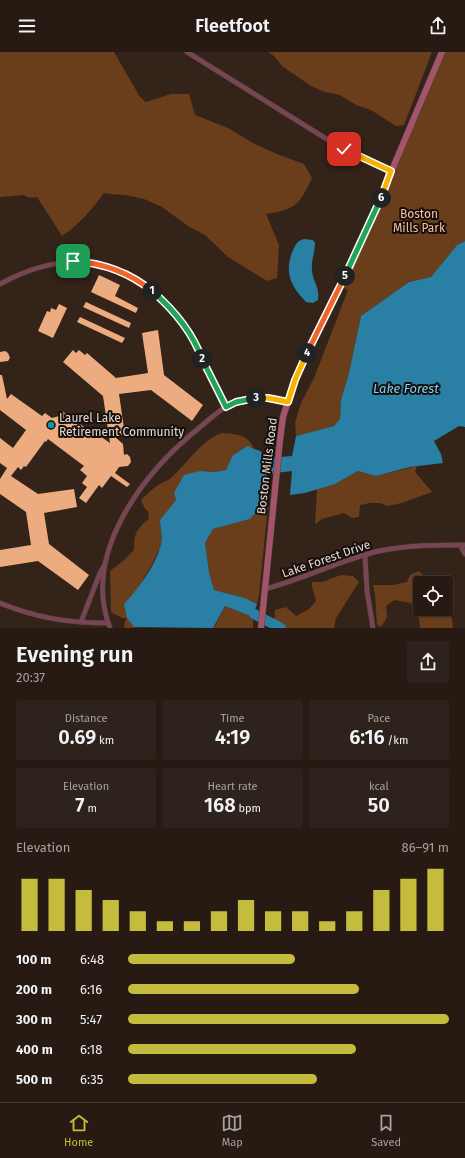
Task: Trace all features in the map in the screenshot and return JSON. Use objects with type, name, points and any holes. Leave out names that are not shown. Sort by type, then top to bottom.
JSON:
[{"type":"street","points":[[187,52],[333,143],[391,171]]},
{"type":"street","name":"Boston Mills Road","points":[[262,625],[283,416],[295,380],[367,229],[442,52]]},
{"type":"street","points":[[0,284],[17,275],[40,267],[64,262],[94,263],[126,274],[142,283],[163,300],[181,320],[197,346],[210,377],[226,407]]},
{"type":"street","points":[[81,622],[105,564],[113,538],[122,519],[148,478],[170,454],[188,436],[226,407],[236,402],[261,398],[288,402]]},
{"type":"street","points":[[463,545],[465,554]]},
{"type":"street","name":"Lake Forest Drive","points":[[265,589],[301,578],[344,561],[391,549],[463,545]]},
{"type":"street","points":[[365,555],[367,591],[373,628]]},
{"type":"street","points":[[105,564],[103,588],[110,628]]},
{"type":"street","points":[[0,603],[20,611],[45,618],[108,623]]},
{"type":"green space","points":[[0,52],[114,52],[140,97],[146,102],[171,94],[189,94],[195,115],[228,128],[253,143],[277,154],[304,164],[312,178],[300,200],[291,208],[266,214],[279,245],[277,278],[267,281],[228,257],[205,235],[188,226],[162,207],[144,199],[126,195],[104,193],[85,216],[62,236],[37,197],[30,198],[24,195],[0,197]]},
{"type":"green space","points":[[268,52],[432,52],[404,125],[396,126],[371,110],[356,105],[340,95],[325,92],[311,86],[282,66],[274,56]]},
{"type":"green space","name":"Boston Mills Park","points":[[445,52],[465,52],[465,241],[457,245],[431,277],[409,282],[361,316],[349,373],[341,400],[340,419],[334,426],[296,436],[295,423],[301,403],[314,378],[348,290],[340,286],[412,123],[416,122]]},
{"type":"green space","points":[[222,433],[237,435],[245,438],[254,449],[246,446],[233,455],[226,470],[215,472],[200,471],[160,520],[162,544],[135,593],[124,604],[135,628],[125,628],[126,618],[122,618],[111,612],[110,571],[134,550],[135,536],[141,526],[149,519],[148,511],[145,509],[141,500],[155,487],[171,478],[207,441]]},
{"type":"green space","points":[[417,466],[415,472],[432,492],[402,503],[387,506],[380,503],[360,505],[359,517],[352,518],[344,513],[322,519],[315,524],[317,489],[335,484],[358,471],[376,476]]},
{"type":"green space","points":[[268,506],[257,604],[245,598],[214,590],[209,572],[205,543],[213,529],[250,519],[261,507]]},
{"type":"green space","points":[[419,571],[424,576],[413,576],[413,607],[411,603],[394,600],[386,606],[387,617],[381,627],[377,625],[373,585],[393,585],[407,582],[410,575]]},
{"type":"green space","points":[[341,575],[353,576],[359,582],[336,618],[334,628],[274,628],[275,610],[286,607],[296,616],[309,609],[316,601],[312,582],[322,582]]},
{"type":"green space","points":[[225,606],[253,617],[253,628],[214,628]]},
{"type":"green space","points":[[418,616],[450,616],[453,628],[420,628]]},
{"type":"water","points":[[304,239],[313,240],[315,243],[312,273],[317,287],[318,300],[313,303],[306,302],[300,296],[292,284],[289,271],[290,258],[293,250],[297,243]]},
{"type":"water","name":"Lake Forest","points":[[465,241],[465,427],[459,426],[434,441],[441,454],[443,463],[410,467],[376,476],[358,471],[335,484],[305,493],[290,495],[292,471],[267,474],[261,507],[250,519],[213,529],[205,543],[209,572],[214,590],[245,598],[257,604],[253,617],[225,606],[213,628],[134,627],[127,618],[124,604],[141,584],[155,561],[162,542],[160,520],[176,500],[174,493],[184,475],[200,471],[215,472],[226,470],[233,455],[247,446],[260,451],[268,458],[292,456],[296,436],[334,426],[340,419],[341,400],[349,373],[361,316],[409,282],[431,277],[457,245]]},
{"type":"building","points":[[99,275],[120,285],[115,296],[138,308],[136,313],[91,292]]},
{"type":"building","points":[[86,302],[131,323],[129,328],[83,307]]},
{"type":"building","points":[[59,304],[67,308],[53,338],[38,331],[47,311],[50,312],[51,308],[56,310]]},
{"type":"building","points":[[80,317],[125,338],[122,343],[77,322]]},
{"type":"building","points":[[158,330],[164,375],[203,405],[192,421],[151,390],[119,394],[125,435],[114,436],[123,444],[124,455],[127,454],[130,457],[131,462],[128,466],[119,467],[115,473],[130,484],[127,487],[111,476],[102,488],[99,485],[86,503],[79,498],[87,487],[82,483],[87,476],[80,470],[84,466],[48,439],[46,442],[45,441],[26,467],[24,466],[21,470],[18,467],[11,476],[38,494],[74,489],[77,507],[44,513],[49,544],[89,575],[78,590],[38,561],[0,567],[0,550],[31,545],[26,512],[0,494],[0,479],[7,468],[0,463],[0,438],[13,448],[26,430],[0,410],[0,375],[2,375],[7,399],[11,394],[42,416],[45,413],[52,418],[59,416],[62,411],[99,438],[100,436],[110,443],[103,396],[63,362],[73,350],[76,353],[79,350],[85,355],[87,353],[116,378],[148,373],[142,333]]},
{"type":"building","points":[[5,351],[8,353],[10,358],[8,361],[0,362],[0,352]]},
{"type":"waterway","points":[[254,614],[281,628]]},
{"type":"place","name":"Laurel Lake Retirement Community","points":[[51,425]]},
{"type":"route","points":[[73,261],[94,263],[120,271],[142,283],[163,300],[176,313],[187,329],[197,346],[207,371],[226,407],[236,402],[261,398],[288,402],[304,359],[367,229],[391,171],[344,149]]}]
